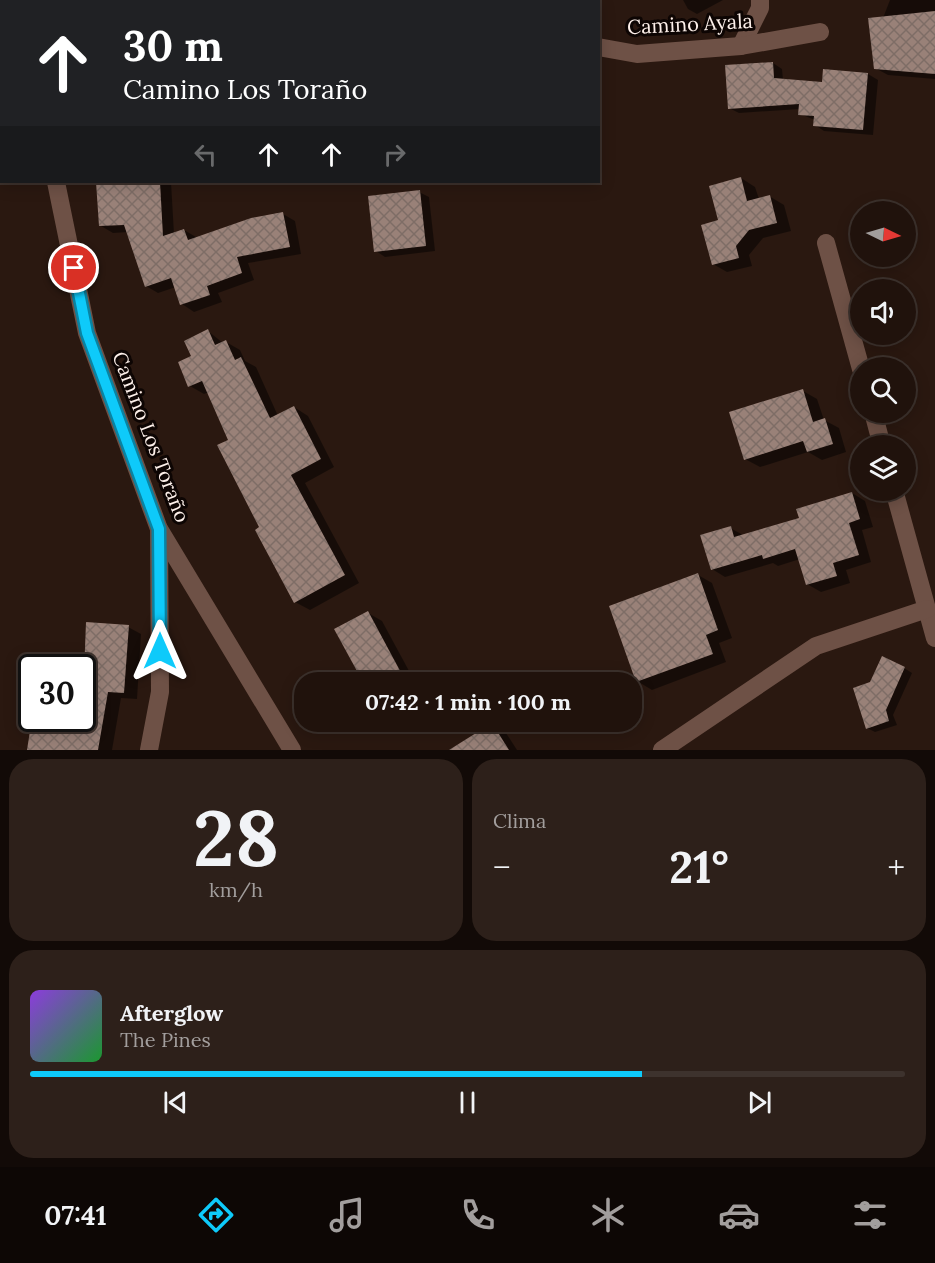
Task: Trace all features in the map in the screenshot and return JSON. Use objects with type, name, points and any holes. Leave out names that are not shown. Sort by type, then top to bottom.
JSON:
[{"type":"street","points":[[741,46],[760,8],[760,0]]},
{"type":"street","name":"Camino Ayala","points":[[600,47],[637,54],[741,46],[820,32]]},
{"type":"street","name":"Camino Los Toraño","points":[[56,183],[87,333],[159,529],[292,750]]},
{"type":"street","points":[[826,243],[858,357]]},
{"type":"street","points":[[897,501],[935,638]]},
{"type":"street","points":[[149,750],[160,692],[159,529]]},
{"type":"street","points":[[662,750],[816,646],[927,609]]},
{"type":"building","points":[[935,11],[935,74],[874,69],[868,18]]},
{"type":"building","points":[[773,62],[774,78],[822,82],[823,69],[868,73],[863,130],[813,126],[814,116],[798,115],[799,104],[728,109],[725,65]]},
{"type":"building","points":[[741,177],[747,201],[770,195],[777,223],[749,230],[736,246],[739,258],[712,265],[701,225],[718,220],[709,186]]},
{"type":"building","points":[[96,183],[160,183],[163,236],[184,229],[188,240],[251,218],[283,212],[290,247],[237,257],[242,273],[207,286],[210,295],[180,305],[171,278],[145,287],[124,225],[99,226]]},
{"type":"building","points":[[420,190],[426,246],[374,252],[368,196]]},
{"type":"building","points":[[208,329],[215,345],[226,340],[235,360],[241,357],[270,418],[294,406],[321,459],[291,475],[345,575],[294,603],[255,530],[259,527],[217,445],[228,440],[202,381],[188,387],[178,362],[191,356],[184,341]]},
{"type":"building","points":[[803,389],[813,422],[825,418],[833,444],[807,452],[803,441],[744,460],[729,412]]},
{"type":"building","points":[[850,493],[850,501],[855,501],[860,519],[849,523],[859,555],[833,563],[837,576],[806,585],[795,549],[763,559],[762,555],[711,570],[700,535],[731,526],[734,537],[799,518],[796,509]]},
{"type":"building","points":[[698,573],[718,630],[706,635],[713,654],[642,680],[642,672],[632,672],[609,606]]},
{"type":"building","points":[[368,611],[401,672],[358,672],[334,629]]},
{"type":"building","points":[[86,622],[129,625],[124,693],[108,692],[98,750],[27,750],[30,732],[96,732],[96,654],[85,654]]},
{"type":"building","points":[[882,656],[905,667],[886,710],[889,721],[866,729],[853,688],[870,682]]},
{"type":"building","points":[[478,732],[498,732],[509,750],[449,750]]},
{"type":"route","points":[[74,268],[87,333],[159,529],[160,651]]}]
